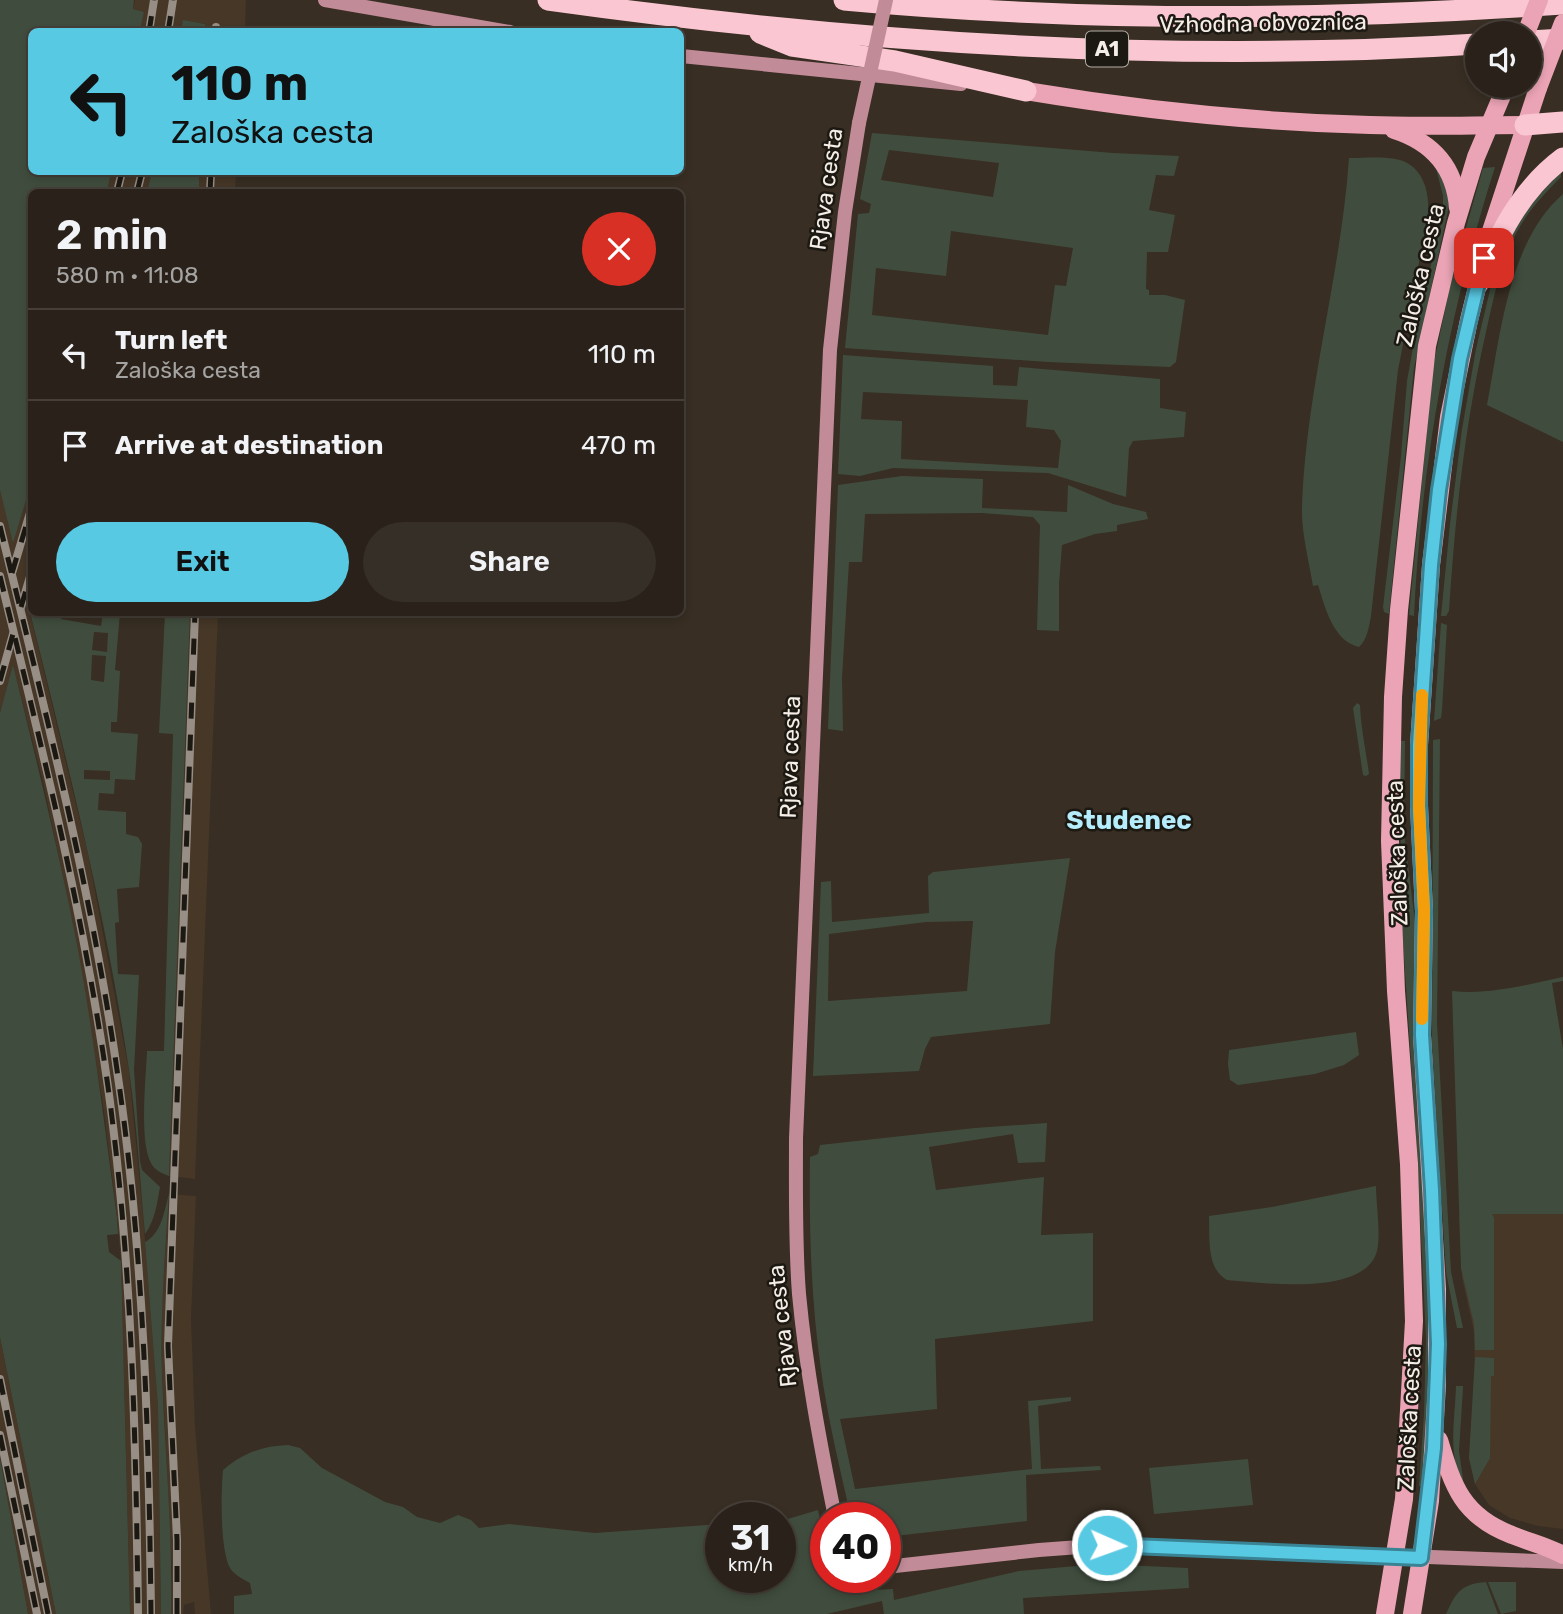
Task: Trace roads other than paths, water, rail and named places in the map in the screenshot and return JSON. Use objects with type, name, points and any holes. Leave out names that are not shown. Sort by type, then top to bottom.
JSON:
[{"type":"highway","name":"Vzhodna obvoznica","points":[[548,0],[738,24],[966,44],[1166,51],[1315,51],[1465,45]]},
{"type":"highway","name":"Vzhodna obvoznica","points":[[844,0],[980,10],[1163,17],[1313,16],[1563,4]]},
{"type":"highway","points":[[738,24],[792,46],[895,61],[1026,91]]},
{"type":"highway","points":[[1542,40],[1563,39]]},
{"type":"highway","points":[[1525,125],[1563,122]]},
{"type":"highway","points":[[1478,284],[1514,208],[1563,158]]},
{"type":"main road","points":[[1531,21],[1539,0]]},
{"type":"main road","name":"Zaloška cesta","points":[[1412,1614],[1430,1500],[1435,1429],[1437,1289],[1422,1035],[1424,911],[1419,806],[1419,745],[1431,565],[1451,405],[1478,284],[1491,231],[1525,125],[1563,23]]},
{"type":"main road","points":[[1026,91],[1203,115],[1370,125],[1525,125]]},
{"type":"main road","name":"Zaloška cesta","points":[[1385,1614],[1406,1482],[1414,1321],[1409,1164],[1392,923],[1390,841],[1393,697],[1403,569],[1428,339],[1476,157],[1501,98]]},
{"type":"main road","points":[[1370,125],[1406,134],[1440,156],[1455,188],[1457,223]]},
{"type":"main road","points":[[1435,1429],[1454,1486],[1479,1518],[1496,1529],[1551,1548],[1563,1555]]},
{"type":"street","points":[[325,0],[487,28]]},
{"type":"street","name":"Rjava cesta","points":[[832,1502],[809,1379],[799,1295],[796,1138],[830,350],[845,212],[859,123],[886,0]]},
{"type":"street","points":[[684,56],[1026,91]]},
{"type":"street","points":[[901,1565],[1107,1545],[1563,1562]]},
{"type":"railway","points":[[150,28],[154,0]]},
{"type":"railway","points":[[169,28],[173,0]]},
{"type":"railway","points":[[118,189],[121,175]]},
{"type":"railway","points":[[138,189],[141,175]]},
{"type":"railway","points":[[210,189],[211,175]]},
{"type":"railway","points":[[12,573],[28,519]]},
{"type":"railway","points":[[0,526],[82,873],[119,1084],[134,1216],[144,1348],[151,1614]]},
{"type":"railway","points":[[0,576],[74,894],[108,1087],[128,1284],[138,1614]]},
{"type":"railway","points":[[21,607],[28,583]]},
{"type":"railway","points":[[177,1614],[177,1540],[168,1346],[195,616]]},
{"type":"railway","points":[[0,681],[13,634]]},
{"type":"railway","points":[[0,1379],[48,1614]]},
{"type":"railway","points":[[0,1435],[37,1614]]},
{"type":"district","name":"Studenec","points":[[1129,820]]}]
